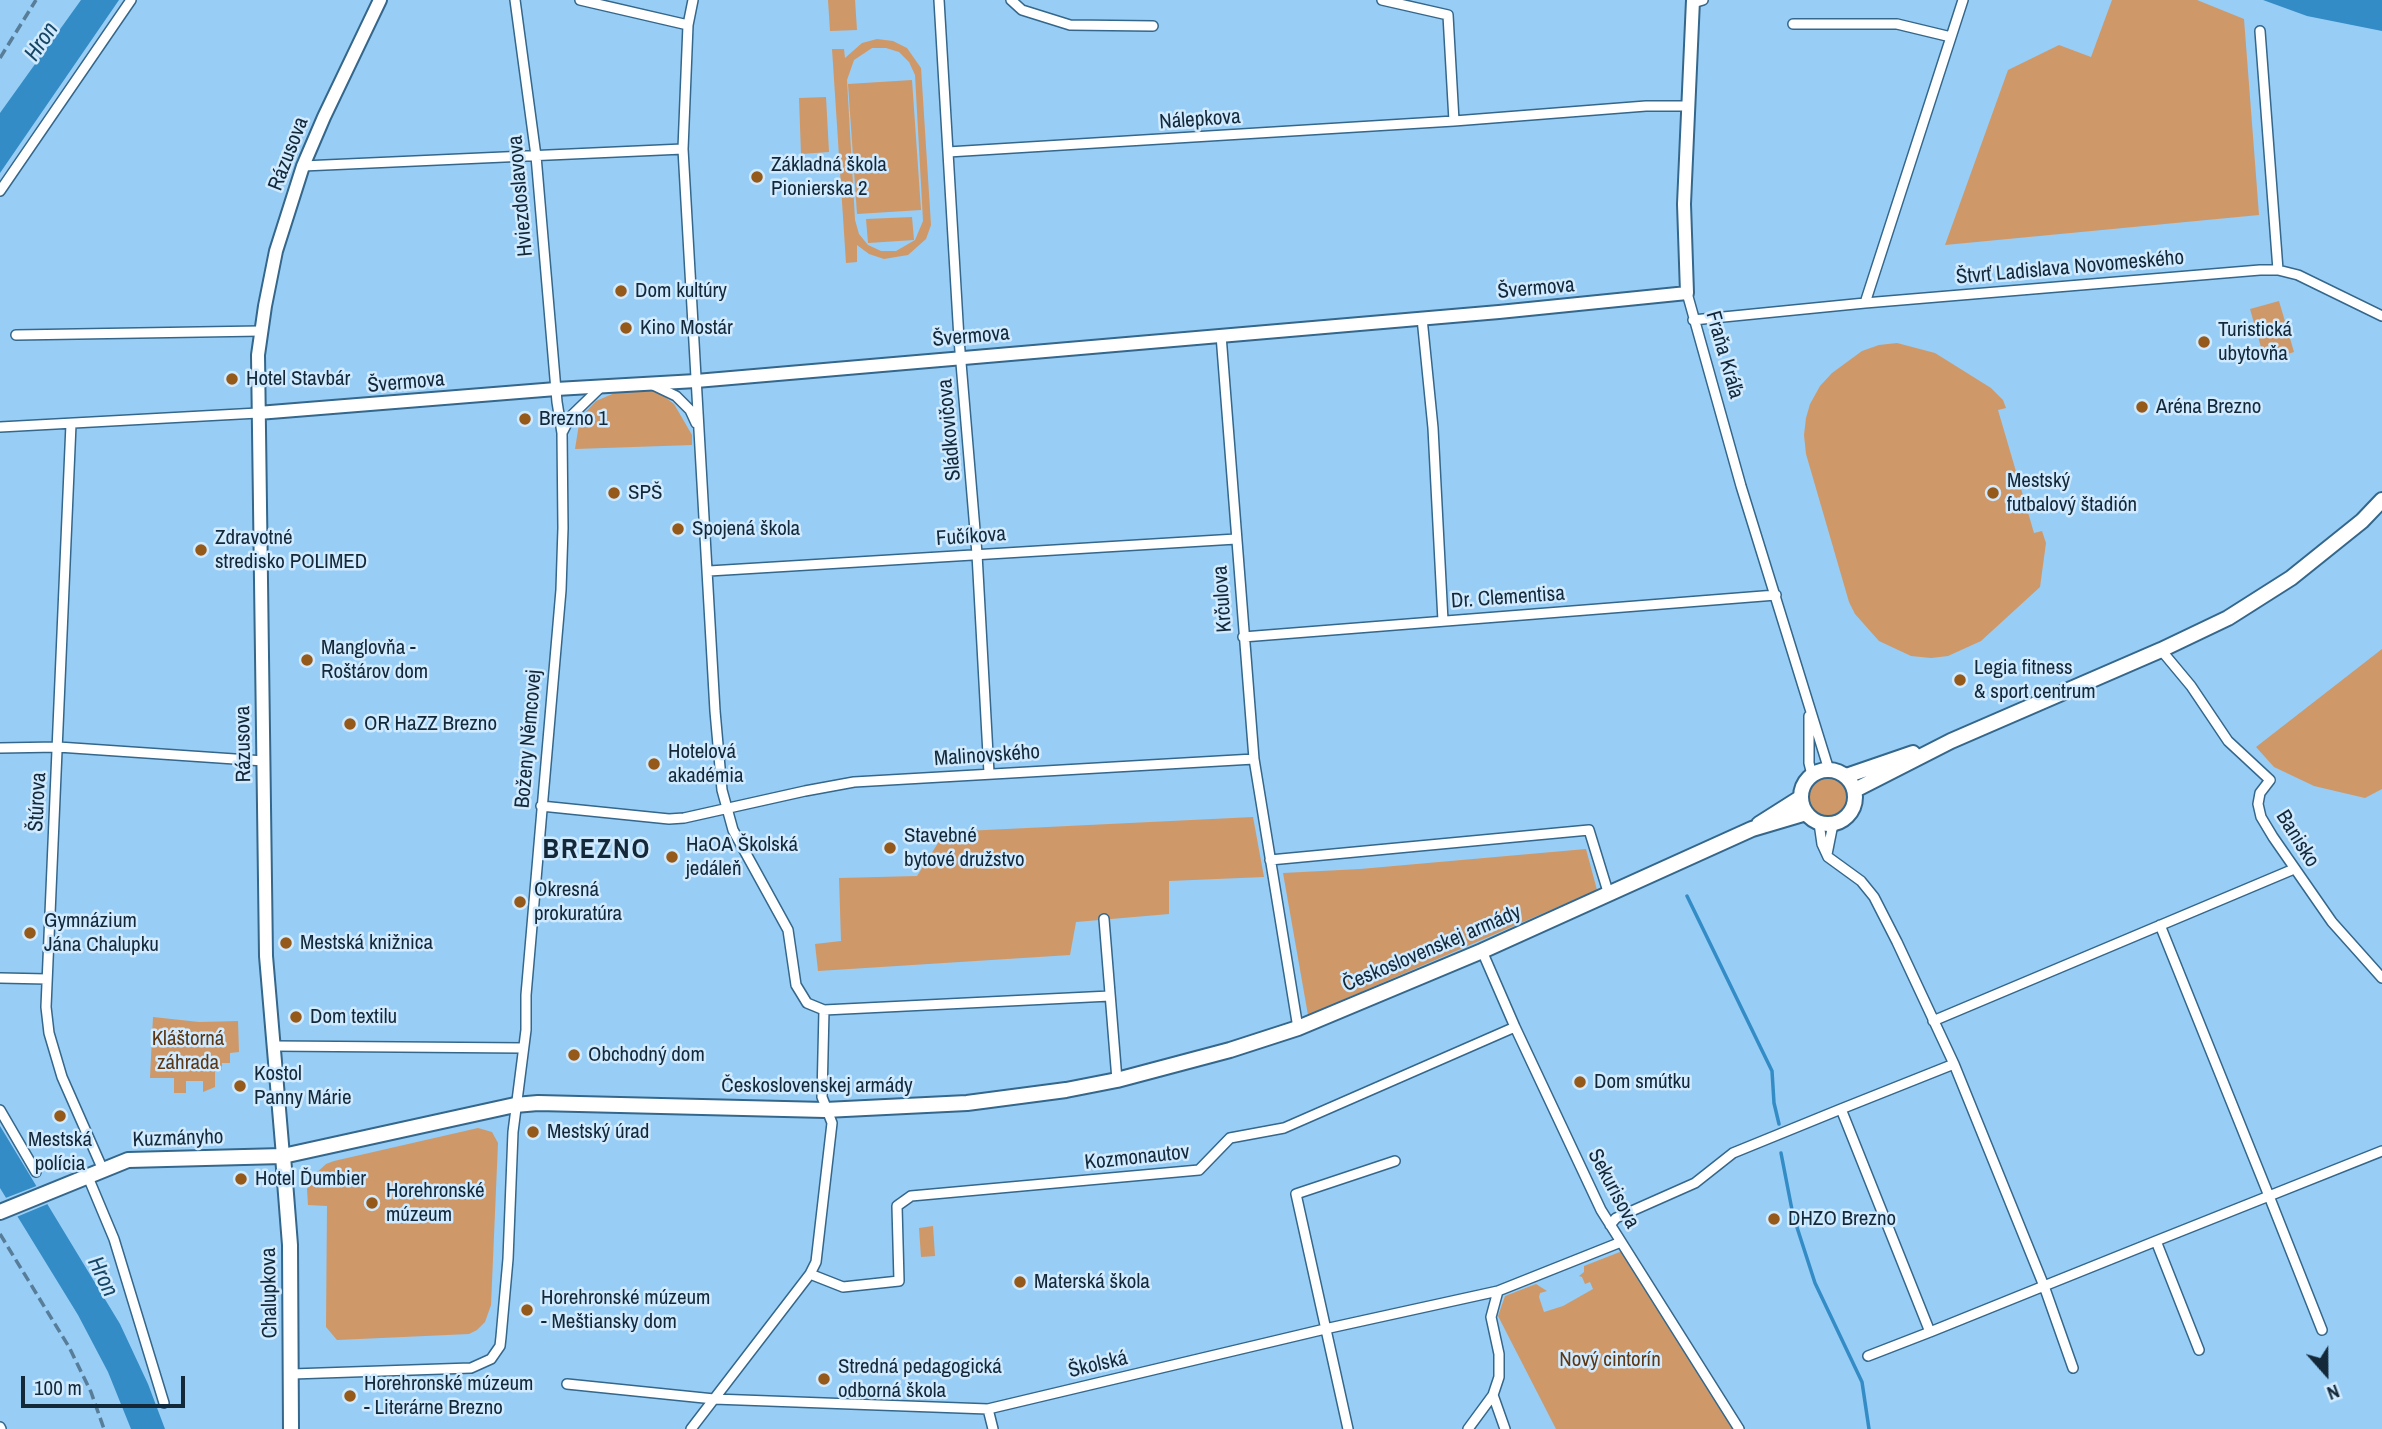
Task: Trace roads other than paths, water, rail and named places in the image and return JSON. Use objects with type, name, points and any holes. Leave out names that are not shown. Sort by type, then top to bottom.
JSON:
[{"type":"main road","points":[[1855,790],[1951,741],[2228,618],[2272,591],[2353,528],[2382,500]]},
{"type":"main road","points":[[1846,776],[1951,741]]},
{"type":"main road","points":[[1829,770],[1846,776],[1855,790],[1855,802],[1845,818],[1826,823],[1806,813],[1801,797],[1803,786],[1812,775],[1829,770]]},
{"type":"main road","name":"Československej armády","points":[[1752,829],[1801,797]]},
{"type":"main road","name":"Československej armády","points":[[283,1156],[515,1105],[825,1110],[967,1103],[1066,1090],[1117,1080],[1207,1057],[1298,1028],[1482,951],[1752,829],[1806,813]]},
{"type":"main road","name":"Kuzmányho","points":[[2,1211],[128,1160],[283,1156]]},
{"type":"main road","name":"Chalupkova","points":[[283,1156],[290,1245],[291,1429]]},
{"type":"street","points":[[0,191],[131,0]]},
{"type":"street","name":"Rázusova","points":[[283,1156],[266,956],[258,364],[261,331],[276,251],[303,166],[380,0]]},
{"type":"street","name":"Hviezdoslavova","points":[[514,0],[536,156],[556,389]]},
{"type":"street","points":[[580,0],[688,25]]},
{"type":"street","points":[[693,0],[688,25],[683,149],[715,711],[722,790],[733,830],[788,930],[792,943],[793,975],[802,996],[812,1006],[824,1010],[1110,996]]},
{"type":"street","name":"Sládkovičova","points":[[939,0],[961,357],[977,554],[989,773]]},
{"type":"street","points":[[1011,0],[1022,10],[1070,25],[1153,26]]},
{"type":"street","points":[[1382,0],[1448,15],[1454,121]]},
{"type":"street","points":[[1865,303],[1963,0]]},
{"type":"street","name":"Fraňa Kráľa","points":[[1696,1],[1684,204],[1687,293],[1829,770]]},
{"type":"street","points":[[1793,24],[1897,23],[1951,37]]},
{"type":"street","points":[[2260,31],[2278,270]]},
{"type":"street","name":"Nálepkova","points":[[948,152],[1454,121],[1646,106],[1688,106]]},
{"type":"street","points":[[303,166],[683,149]]},
{"type":"street","name":"Štvrť Ladislava Novomeského","points":[[1693,320],[2215,273],[2278,270],[2320,284],[2382,316]]},
{"type":"street","name":"Švermova","points":[[258,413],[556,389],[696,381],[1687,293]]},
{"type":"street","points":[[1422,318],[1433,428],[1443,621]]},
{"type":"street","points":[[16,335],[261,331]]},
{"type":"street","name":"Krčulova","points":[[1221,335],[1254,759],[1298,1028]]},
{"type":"street","points":[[650,383],[676,396],[690,410],[700,435]]},
{"type":"street","points":[[562,433],[570,416],[604,386]]},
{"type":"street","name":"Boženy Němcovej","points":[[292,1374],[471,1368],[491,1359],[499,1346],[515,1105],[526,1030],[526,995],[541,806],[561,590],[562,433],[556,389]]},
{"type":"street","points":[[0,427],[258,413]]},
{"type":"street","name":"Štúrova","points":[[71,424],[46,1007],[56,1058],[69,1095],[103,1170]]},
{"type":"street","name":"Fučíkova","points":[[709,571],[1236,538]]},
{"type":"street","name":"Dr. Clementisa","points":[[1243,637],[1776,595]]},
{"type":"street","name":"Banisko","points":[[2161,650],[2191,686],[2228,741],[2270,780],[2260,793],[2258,804],[2261,817],[2332,922],[2382,978]]},
{"type":"street","name":"Fraňa Kráľa","points":[[1809,707],[1809,763],[1812,775]]},
{"type":"street","points":[[0,748],[58,747],[264,761]]},
{"type":"street","name":"Malinovského","points":[[541,806],[669,819],[696,817],[804,791],[855,782],[1254,759]]},
{"type":"street","points":[[1826,823],[1822,844],[1827,854],[1831,861],[1866,886],[1874,897],[1954,1064],[2044,1286],[2073,1368]]},
{"type":"street","points":[[1270,860],[1590,830],[1609,895]]},
{"type":"street","points":[[1933,1021],[2294,869]]},
{"type":"street","points":[[1104,919],[1117,1080]]},
{"type":"street","points":[[2160,925],[2322,1331]]},
{"type":"street","name":"Sekurisova","points":[[1482,951],[1601,1210],[1739,1429]]},
{"type":"street","points":[[0,978],[47,979]]},
{"type":"street","points":[[691,1429],[810,1274],[816,1262],[832,1124],[822,1097],[824,1010]]},
{"type":"street","name":"Kozmonautov","points":[[810,1274],[843,1287],[899,1281],[897,1206],[911,1196],[1156,1176],[1199,1170],[1230,1138],[1284,1128],[1515,1027]]},
{"type":"street","points":[[274,1045],[523,1048]]},
{"type":"street","points":[[1610,1225],[1616,1218],[1695,1183],[1733,1153],[1954,1064]]},
{"type":"street","points":[[1841,1109],[1930,1332]]},
{"type":"street","points":[[0,1110],[36,1172]]},
{"type":"street","points":[[1868,1356],[2382,1151]]},
{"type":"street","points":[[1348,1429],[1296,1194],[1395,1161]]},
{"type":"street","points":[[88,1177],[114,1238],[164,1403]]},
{"type":"street","points":[[2156,1241],[2199,1350]]},
{"type":"street","name":"Školská","points":[[567,1384],[714,1399],[988,1409],[1498,1291],[1621,1242]]},
{"type":"street","points":[[1468,1429],[1493,1395],[1499,1377],[1500,1354],[1491,1318],[1498,1291]]},
{"type":"street","points":[[1493,1395],[1505,1429]]},
{"type":"street","points":[[988,1409],[993,1429]]},
{"type":"water","points":[[81,0],[119,0],[0,173],[0,113]]},
{"type":"water","points":[[2263,0],[2382,0],[2382,31],[2307,16]]},
{"type":"water","points":[[0,1126],[120,1324],[148,1384],[165,1429],[131,1429],[108,1372],[78,1315],[0,1188]]},
{"type":"waterway","points":[[1687,896],[1772,1071],[1774,1103],[1779,1124]]},
{"type":"waterway","points":[[1781,1153],[1793,1215],[1815,1283],[1862,1382],[1869,1429]]},
{"type":"railway","points":[[0,58],[36,0]]},
{"type":"railway","points":[[0,1234],[69,1347],[91,1392],[104,1429]]},
{"type":"place","name":"Základná škola Pionierska 2","points":[[757,177]]},
{"type":"place","name":"Dom kultúry","points":[[621,291]]},
{"type":"place","name":"Kino Mostár","points":[[626,328]]},
{"type":"place","name":"Turistická ubytovňa","points":[[2204,342]]},
{"type":"place","name":"Hotel Stavbár","points":[[232,379]]},
{"type":"place","name":"Aréna Brezno","points":[[2142,407]]},
{"type":"place","name":"Brezno 1","points":[[525,419]]},
{"type":"place","name":"SPŠ","points":[[614,493]]},
{"type":"place","name":"Mestský futbalový štadión","points":[[1993,493]]},
{"type":"place","name":"Spojená škola","points":[[678,529]]},
{"type":"place","name":"Zdravotné stredisko POLIMED","points":[[201,550]]},
{"type":"place","name":"Manglovňa - Roštárov dom","points":[[307,660]]},
{"type":"place","name":"Legia fitness & sport centrum","points":[[1960,680]]},
{"type":"place","name":"OR HaZZ Brezno","points":[[350,724]]},
{"type":"place","name":"Hotelová akadémia","points":[[654,764]]},
{"type":"place","name":"Stavebné bytové družstvo","points":[[890,848]]},
{"type":"place","name":"HaOA Školská jedáleň","points":[[672,857]]},
{"type":"place","name":"Okresná prokuratúra","points":[[520,902]]},
{"type":"place","name":"Gymnázium Jána Chalupku","points":[[30,933]]},
{"type":"place","name":"Mestská knižnica","points":[[286,943]]},
{"type":"place","name":"Dom textilu","points":[[296,1017]]},
{"type":"place","name":"Obchodný dom","points":[[574,1055]]},
{"type":"place","name":"Dom smútku","points":[[1580,1082]]},
{"type":"place","name":"Kostol Panny Márie","points":[[240,1086]]},
{"type":"place","name":"Mestská polícia","points":[[60,1116]]},
{"type":"place","name":"Mestský úrad","points":[[533,1132]]},
{"type":"place","name":"Hotel Ďumbier","points":[[241,1179]]},
{"type":"place","name":"Horehronské múzeum","points":[[372,1203]]},
{"type":"place","name":"DHZO Brezno","points":[[1774,1219]]},
{"type":"place","name":"Materská škola","points":[[1020,1282]]},
{"type":"place","name":"Horehronské múzeum - Meštiansky dom","points":[[527,1310]]},
{"type":"place","name":"Stredná pedagogická odborná škola","points":[[824,1379]]},
{"type":"place","name":"Horehronské múzeum - Literárne Brezno","points":[[350,1396]]},
{"type":"district","name":"BREZNO","points":[[597,850]]},
{"type":"water label","name":"Hron","points":[[42,42]]},
{"type":"water label","name":"Hron","points":[[102,1277]]},
{"type":"park label","name":"Kláštorná záhrada","points":[[188,1051]]},
{"type":"park label","name":"Nový cintorín","points":[[1610,1360]]}]
